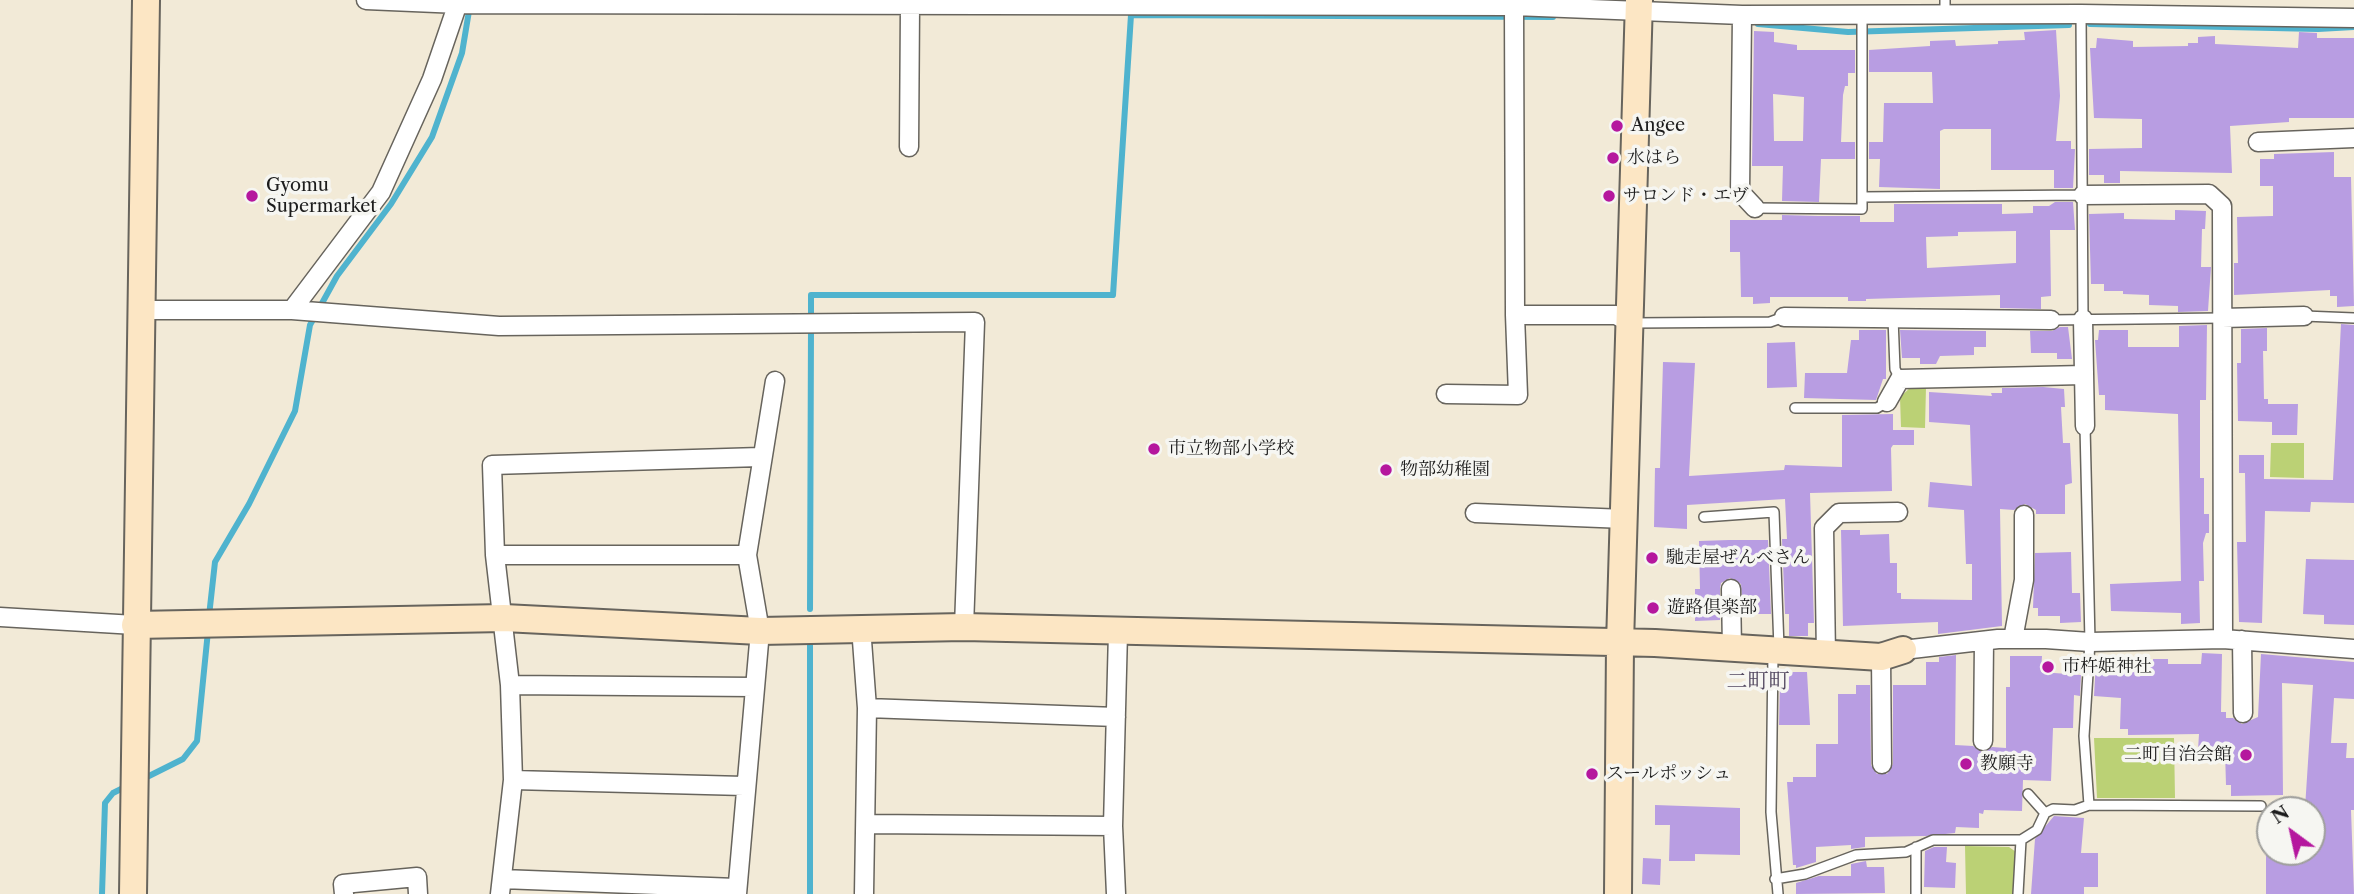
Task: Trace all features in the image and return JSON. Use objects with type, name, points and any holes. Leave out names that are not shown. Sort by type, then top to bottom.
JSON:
[{"type":"street","points":[[132,894],[146,0]]},
{"type":"street","points":[[366,0],[910,6],[1362,4],[1514,13],[1639,6],[1742,15],[1823,8],[1861,27],[1945,7],[2041,7],[2081,13],[2168,12],[2354,18]]},
{"type":"street","points":[[292,310],[381,192],[432,79],[459,2]]},
{"type":"street","points":[[909,147],[910,6]]},
{"type":"street","points":[[1618,894],[1620,644],[1639,6]]},
{"type":"street","points":[[1446,394],[1518,394],[1515,315],[1514,13]]},
{"type":"street","points":[[1742,15],[1740,192],[1755,208]]},
{"type":"street","points":[[2258,142],[2354,138]]},
{"type":"street","points":[[2083,195],[2209,194],[2222,206],[2223,639]]},
{"type":"street","points":[[143,310],[292,310],[499,326],[975,321],[964,627]]},
{"type":"street","points":[[1515,315],[1616,315],[1631,323]]},
{"type":"street","points":[[2222,317],[2304,316]]},
{"type":"street","points":[[1784,317],[2051,320]]},
{"type":"street","points":[[2083,319],[2085,426]]},
{"type":"street","points":[[1886,402],[1900,379],[2084,375]]},
{"type":"street","points":[[760,457],[492,465],[495,555],[510,685],[513,780],[501,886],[737,891],[744,786],[760,631],[747,555],[760,457],[775,381]]},
{"type":"street","points":[[1826,656],[1824,528],[1839,513],[1898,512]]},
{"type":"street","points":[[1475,513],[1625,519]]},
{"type":"street","points":[[2013,639],[2024,580],[2024,515]]},
{"type":"street","points":[[495,555],[747,555]]},
{"type":"street","points":[[1731,589],[1732,649]]},
{"type":"street","points":[[0,617],[135,625],[504,618],[760,631],[964,627],[1620,644],[1826,656],[1892,654],[2013,639],[2090,642],[2223,639],[2354,649]]},
{"type":"street","points":[[861,627],[867,708],[864,894]]},
{"type":"street","points":[[1116,894],[1112,826],[1118,632]]},
{"type":"street","points":[[2242,640],[2243,713]]},
{"type":"street","points":[[1983,741],[1984,641]]},
{"type":"street","points":[[1882,764],[1892,654]]},
{"type":"street","points":[[510,685],[754,687]]},
{"type":"street","points":[[867,708],[1116,717]]},
{"type":"street","points":[[513,780],[744,786]]},
{"type":"street","points":[[867,824],[1112,826]]},
{"type":"street","points":[[344,894],[343,884],[417,877],[418,894]]},
{"type":"lane","points":[[2081,13],[2083,319]]},
{"type":"lane","points":[[1755,208],[1862,209],[1861,27]]},
{"type":"lane","points":[[1863,197],[2083,195]]},
{"type":"lane","points":[[2304,316],[2354,318]]},
{"type":"lane","points":[[1631,323],[1770,322],[1784,317]]},
{"type":"lane","points":[[2051,320],[2222,317]]},
{"type":"lane","points":[[1893,318],[1895,369],[1900,379]]},
{"type":"lane","points":[[1795,408],[1877,408],[1886,402]]},
{"type":"lane","points":[[2085,426],[2090,642],[2084,736],[2089,805]]},
{"type":"lane","points":[[1704,517],[1774,512],[1776,653],[1771,812],[1778,894]]},
{"type":"lane","points":[[2028,794],[2045,813]]},
{"type":"lane","points":[[1775,879],[1805,874],[1856,855],[1906,852],[1933,840],[2021,840],[2037,830],[2045,813],[2053,809],[2076,810],[2089,805],[2256,806]]},
{"type":"lane","points":[[2018,894],[2021,840]]},
{"type":"lane","points":[[1916,847],[1916,894]]},
{"type":"green space","points":[[1926,387],[1925,428],[1901,427],[1900,397],[1910,388]]},
{"type":"green space","points":[[2271,443],[2304,443],[2304,478],[2270,477]]},
{"type":"green space","points":[[2094,738],[2174,738],[2175,798],[2097,798]]},
{"type":"green space","points":[[1965,846],[2009,847],[2016,852],[2014,894],[1966,894]]},
{"type":"building","points":[[2056,30],[2060,96],[2056,141],[2071,141],[2071,149],[2075,149],[2073,188],[2054,188],[2054,170],[1991,170],[1991,129],[1940,131],[1940,189],[1879,187],[1880,159],[1869,159],[1869,142],[1883,142],[1884,103],[1933,103],[1932,72],[1869,72],[1869,50],[1930,46],[1930,41],[1955,40],[1956,46],[1998,44],[1998,41],[2025,40],[2024,32]]},
{"type":"building","points":[[1754,31],[1774,32],[1774,42],[1797,45],[1797,50],[1855,50],[1855,73],[1848,73],[1848,86],[1845,86],[1843,95],[1841,142],[1855,142],[1855,159],[1821,159],[1819,202],[1782,201],[1783,166],[1752,166]],"holes":[[[1773,94],[1804,97],[1803,141],[1774,141]]]},
{"type":"building","points":[[2299,32],[2317,33],[2317,38],[2354,38],[2354,118],[2289,118],[2289,122],[2230,126],[2232,173],[2120,171],[2120,183],[2104,183],[2104,175],[2089,175],[2089,149],[2142,148],[2142,119],[2094,118],[2090,48],[2096,48],[2097,38],[2133,41],[2133,47],[2188,46],[2188,43],[2198,43],[2198,37],[2215,36],[2215,44],[2298,48]]},
{"type":"building","points":[[2334,152],[2334,177],[2351,177],[2354,306],[2337,307],[2337,296],[2330,296],[2330,290],[2234,295],[2234,263],[2238,263],[2237,217],[2273,216],[2273,186],[2260,186],[2260,159],[2274,159],[2274,154]]},
{"type":"building","points":[[2055,202],[2073,202],[2075,230],[2050,230],[2051,296],[2041,297],[2041,309],[2000,308],[2000,295],[1866,301],[1848,301],[1848,297],[1770,297],[1770,303],[1753,304],[1753,297],[1741,297],[1740,252],[1730,252],[1730,220],[1782,220],[1782,215],[1860,216],[1860,222],[1894,222],[1894,204],[2002,204],[2002,214],[2033,213],[2033,206],[2049,206]],"holes":[[[2016,231],[2016,263],[1927,268],[1926,237],[1958,236],[1958,232]]]},
{"type":"building","points":[[2175,210],[2206,211],[2205,229],[2202,229],[2201,267],[2211,267],[2208,311],[2178,312],[2178,306],[2149,305],[2149,295],[2104,291],[2104,284],[2091,284],[2089,214],[2124,213],[2124,219],[2175,220]]},
{"type":"building","points":[[2341,324],[2354,325],[2354,503],[2311,502],[2310,512],[2265,511],[2262,623],[2239,622],[2237,542],[2246,542],[2245,473],[2239,473],[2239,455],[2264,455],[2264,479],[2333,480]]},
{"type":"building","points":[[2207,325],[2206,400],[2200,400],[2200,478],[2204,478],[2204,514],[2209,514],[2209,533],[2206,533],[2203,543],[2204,581],[2199,581],[2200,623],[2181,624],[2181,613],[2111,611],[2110,584],[2181,581],[2178,414],[2105,410],[2105,395],[2099,395],[2095,340],[2098,340],[2099,330],[2128,330],[2128,347],[2179,347],[2179,326]]},
{"type":"building","points":[[2068,327],[2072,359],[2057,359],[2057,353],[2031,353],[2030,331],[2052,331]]},
{"type":"building","points":[[2267,328],[2267,351],[2263,351],[2264,399],[2268,399],[2268,404],[2298,404],[2297,435],[2272,435],[2272,422],[2238,421],[2237,363],[2241,363],[2241,329]]},
{"type":"building","points":[[1859,330],[1886,330],[1886,379],[1883,379],[1876,400],[1804,398],[1805,373],[1847,373],[1851,340],[1859,340]]},
{"type":"building","points":[[1900,330],[1986,331],[1986,347],[1974,347],[1974,355],[1940,356],[1936,364],[1920,364],[1920,358],[1902,358]]},
{"type":"building","points":[[1795,342],[1797,387],[1767,388],[1767,343]]},
{"type":"building","points":[[1663,362],[1695,363],[1689,476],[1784,470],[1785,465],[1842,467],[1842,415],[1893,414],[1893,430],[1914,430],[1914,445],[1893,445],[1891,448],[1892,491],[1810,493],[1814,623],[1808,623],[1808,636],[1789,636],[1789,614],[1785,614],[1782,539],[1787,539],[1785,499],[1687,505],[1687,529],[1654,527],[1655,468],[1660,468]]},
{"type":"building","points":[[2002,388],[2064,389],[2065,407],[2061,407],[2063,443],[2070,443],[2072,483],[2065,485],[2065,514],[2036,514],[2036,510],[2025,504],[2014,510],[2000,509],[2002,626],[1938,634],[1938,622],[1843,626],[1841,530],[1860,530],[1860,535],[1889,534],[1890,563],[1897,563],[1897,593],[1901,593],[1901,599],[1972,600],[1972,564],[1966,564],[1964,510],[1928,507],[1930,482],[1972,486],[1970,425],[1929,422],[1929,392],[1992,396],[1991,393],[2002,393]]},
{"type":"building","points":[[1768,540],[1771,614],[1743,614],[1741,584],[1730,578],[1721,583],[1720,620],[1695,621],[1695,589],[1700,589],[1699,541]]},
{"type":"building","points":[[2071,552],[2072,593],[2080,593],[2081,622],[2060,623],[2060,616],[2038,616],[2038,608],[2033,608],[2035,553]]},
{"type":"building","points":[[2306,559],[2354,560],[2354,625],[2324,624],[2324,615],[2303,614]]},
{"type":"building","points":[[2202,653],[2222,654],[2221,712],[2226,712],[2226,718],[2233,718],[2242,724],[2258,717],[2261,654],[2354,662],[2354,699],[2334,698],[2331,743],[2347,743],[2346,758],[2354,758],[2354,810],[2351,810],[2354,894],[2266,894],[2266,866],[2326,866],[2326,796],[2306,796],[2313,685],[2282,683],[2283,795],[2231,796],[2231,785],[2226,785],[2225,751],[2198,750],[2199,734],[2128,735],[2128,729],[2120,729],[2121,698],[2094,696],[2096,661],[2115,664],[2153,663],[2153,659],[2168,659],[2168,664],[2201,664]]},
{"type":"building","points":[[1956,655],[1955,745],[1973,746],[1982,752],[1992,747],[2006,748],[2006,687],[2010,687],[2010,656],[2042,656],[2041,672],[2081,675],[2080,696],[2074,695],[2073,728],[2053,728],[2051,781],[2023,780],[2022,811],[1984,810],[1983,814],[1979,813],[1979,828],[1956,827],[1955,833],[1926,836],[1865,837],[1865,847],[1851,849],[1851,845],[1816,847],[1816,862],[1796,868],[1796,865],[1793,865],[1787,782],[1793,782],[1793,777],[1816,777],[1816,744],[1838,744],[1838,694],[1856,694],[1856,685],[1870,685],[1871,765],[1877,774],[1887,774],[1893,764],[1893,685],[1926,685],[1926,662],[1939,662],[1939,657]]},
{"type":"building","points":[[1784,672],[1807,672],[1810,725],[1779,725],[1780,681],[1784,681]]},
{"type":"building","points":[[1655,805],[1740,808],[1740,855],[1695,854],[1695,861],[1669,861],[1670,825],[1655,825]]},
{"type":"building","points":[[2054,816],[2084,818],[2081,853],[2098,853],[2098,887],[2084,887],[2084,894],[2031,894],[2035,839]]},
{"type":"building","points":[[1934,847],[1947,847],[1946,862],[1956,863],[1955,888],[1924,887],[1925,851]]},
{"type":"building","points":[[1643,858],[1661,859],[1660,885],[1642,884]]},
{"type":"building","points":[[1866,861],[1867,867],[1884,867],[1885,893],[1796,894],[1796,883],[1819,876],[1851,876],[1851,864]]},
{"type":"waterway","points":[[209,616],[215,562],[249,504],[295,411],[310,325],[337,276],[391,204],[432,137],[462,53],[470,5]]},
{"type":"waterway","points":[[811,317],[811,295],[1113,295],[1131,15],[1553,17]]},
{"type":"waterway","points":[[1758,24],[1848,32],[2069,25]]},
{"type":"waterway","points":[[2090,24],[2318,29],[2354,27]]},
{"type":"waterway","points":[[810,609],[811,327]]},
{"type":"waterway","points":[[143,779],[183,759],[197,741],[208,631]]},
{"type":"waterway","points":[[810,644],[810,894]]},
{"type":"waterway","points":[[102,894],[105,803],[113,793],[127,786]]},
{"type":"place","name":"Angee","points":[[1617,126]]},
{"type":"place","name":"水はら","points":[[1613,158]]},
{"type":"place","name":"Gyomu Supermarket","points":[[252,196]]},
{"type":"place","name":"サロンド・エヴ","points":[[1609,196]]},
{"type":"place","name":"市立物部小学校","points":[[1154,449]]},
{"type":"place","name":"物部幼稚園","points":[[1386,470]]},
{"type":"place","name":"馳走屋ぜんべさん","points":[[1652,558]]},
{"type":"place","name":"遊路倶楽部","points":[[1653,608]]},
{"type":"place","name":"市杵姫神社","points":[[2048,667]]},
{"type":"place","name":"二町自治会館","points":[[2246,755]]},
{"type":"place","name":"教願寺","points":[[1966,764]]},
{"type":"place","name":"スールポッシュ","points":[[1592,774]]},
{"type":"district","name":"二町町","points":[[1758,682]]}]
